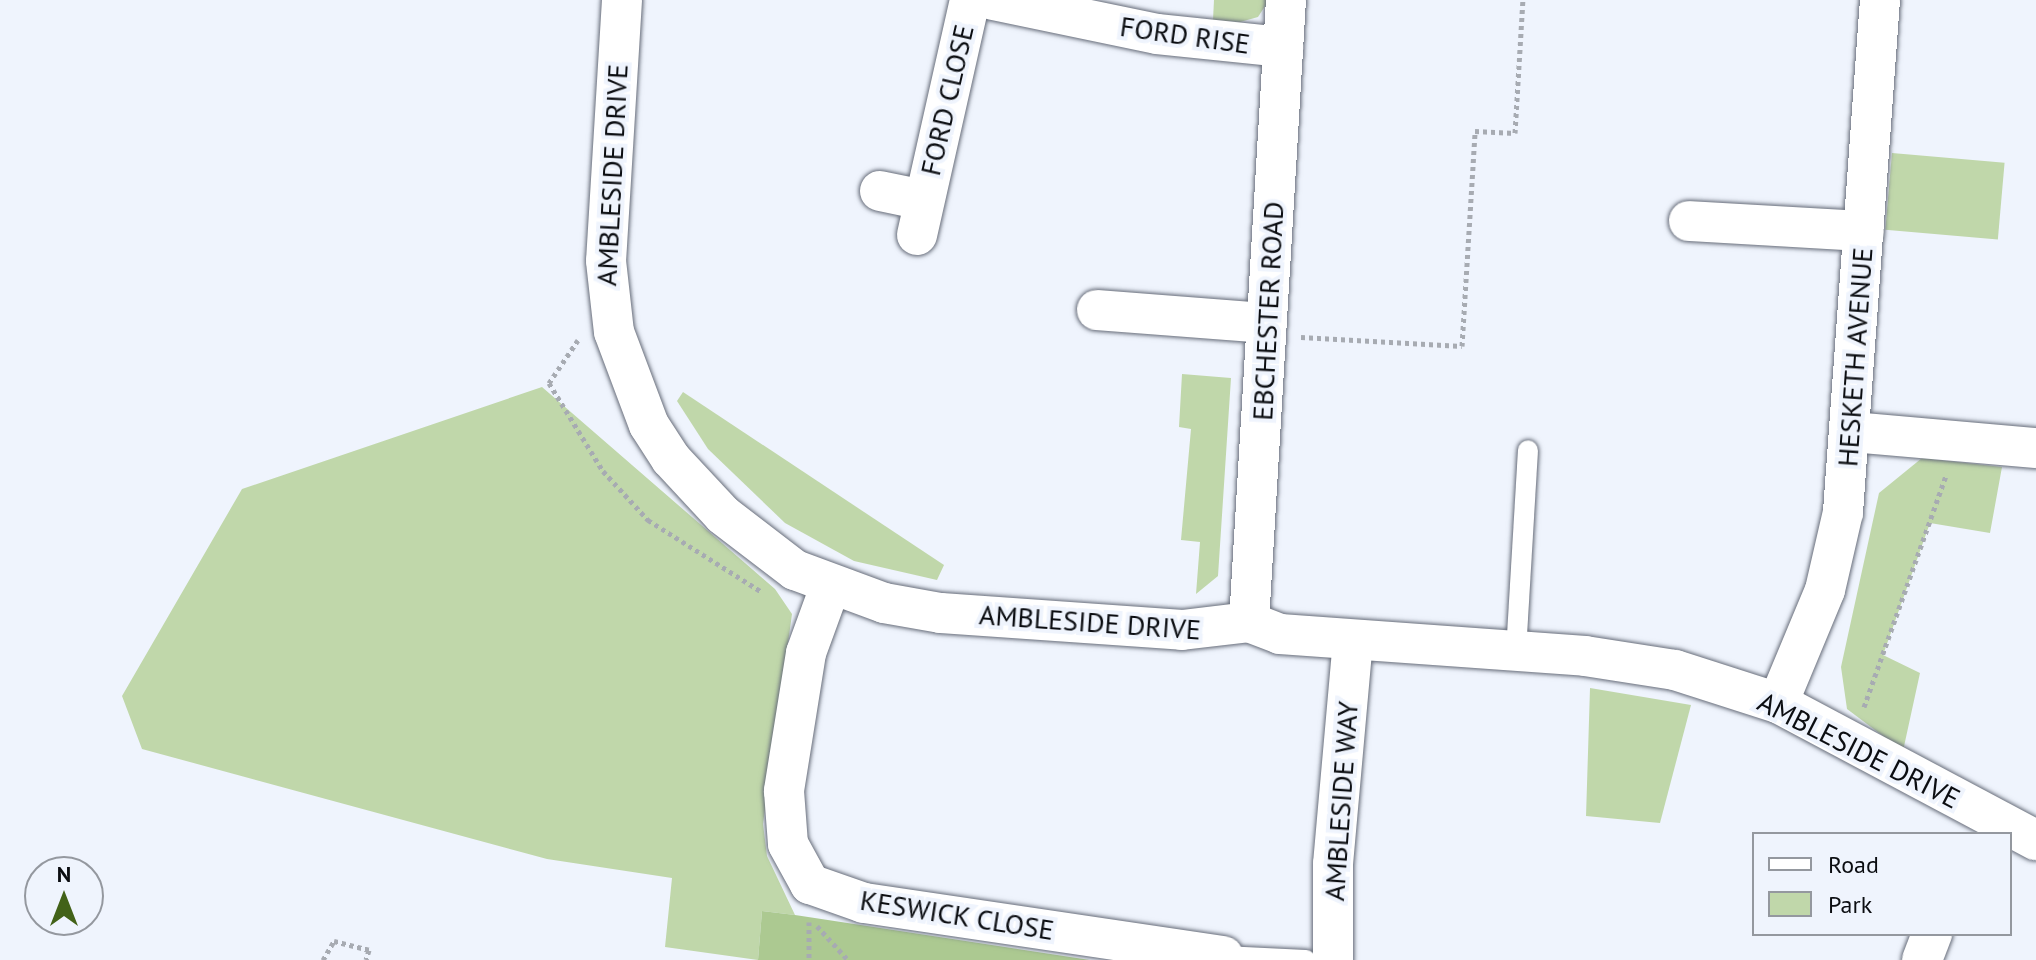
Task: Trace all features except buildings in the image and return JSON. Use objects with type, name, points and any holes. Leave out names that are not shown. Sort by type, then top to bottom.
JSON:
[{"type":"street","name":"AMBLESIDE DRIVE","points":[[622,0],[606,299],[634,390],[695,489],[760,548],[830,587],[941,613],[1182,630],[1249,622],[1280,634],[1353,642],[1516,652],[1675,670],[1778,703],[1852,739],[1979,824],[2008,832]]},
{"type":"street","name":"FORD CLOSE","points":[[880,191],[920,218],[970,0]]},
{"type":"street","name":"FORD RISE","points":[[993,0],[1173,36],[1283,47]]},
{"type":"street","name":"EBCHESTER ROAD","points":[[1249,622],[1286,0]]},
{"type":"street","name":"HESKETH AVENUE","points":[[1778,703],[1825,590],[1852,432],[1880,0]]},
{"type":"street","points":[[1689,221],[1864,231]]},
{"type":"street","points":[[1097,310],[1266,329]]},
{"type":"street","points":[[1852,432],[2036,448]]},
{"type":"street","name":"KESWICK CLOSE","points":[[830,587],[806,653],[784,791],[788,844],[810,884],[864,903],[1223,956]]},
{"type":"street","name":"AMBLESIDE WAY","points":[[1333,960],[1333,864],[1353,642]]},
{"type":"street","name":"AMBLESIDE DRIVE","points":[[2012,833],[2036,840]]},
{"type":"street","points":[[1922,960],[1931,936]]},
{"type":"lane","points":[[1516,652],[1528,450]]},
{"type":"lane","points":[[1223,956],[1306,960]]},
{"type":"path","points":[[1266,329],[1462,346],[1475,131],[1515,133],[1523,0]]},
{"type":"path","points":[[1852,739],[1957,440]]},
{"type":"path","points":[[809,917],[809,960]]},
{"type":"path","points":[[323,960],[334,941],[369,950],[366,960]]},
{"type":"green space","points":[[1214,0],[1269,0],[1258,17],[1240,22],[1213,20]]},
{"type":"green space","points":[[1892,153],[2005,163],[1998,240],[1885,230]]},
{"type":"green space","points":[[1182,374],[1231,378],[1218,576],[1196,594],[1200,542],[1181,540],[1191,429],[1179,427]]},
{"type":"green space","points":[[542,387],[775,589],[792,614],[763,824],[767,856],[795,915],[762,911],[758,960],[665,947],[672,878],[547,859],[142,749],[122,696],[242,489]]},
{"type":"green space","points":[[683,392],[944,565],[937,580],[854,561],[785,523],[708,449],[677,401]]},
{"type":"green space","points":[[1922,458],[2002,467],[1990,533],[1930,523],[1883,655],[1920,673],[1903,751],[1847,709],[1841,667],[1879,493]]},
{"type":"green space","points":[[1590,688],[1691,705],[1660,823],[1586,816]]},
{"type":"green space","points":[[762,911],[795,915],[1090,960],[758,960]]}]
